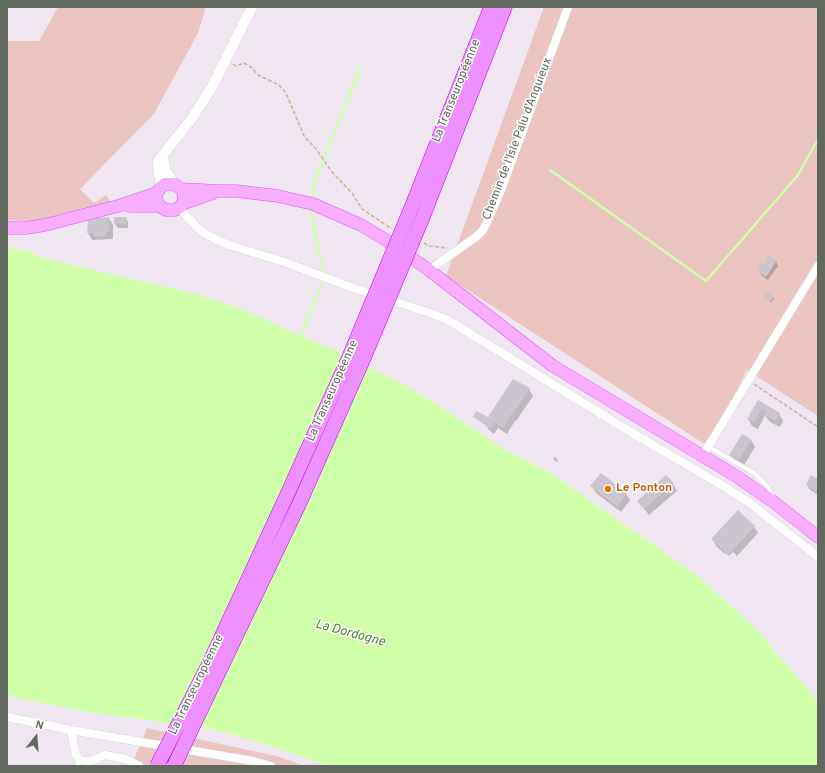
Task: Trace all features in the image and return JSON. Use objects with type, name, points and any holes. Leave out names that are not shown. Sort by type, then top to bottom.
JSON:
[{"type":"highway","name":"La Transeuropéenne","points":[[157,766],[208,666],[350,355],[410,211],[491,7]]},
{"type":"highway","name":"La Transeuropéenne","points":[[174,766],[300,502],[363,360],[422,219],[505,7]]},
{"type":"main road","points":[[7,228],[45,226],[118,206],[159,190],[165,184],[278,196],[313,204],[361,225],[386,240],[429,270],[553,366],[581,384],[633,415],[706,451],[736,476],[775,503],[818,537]]},
{"type":"main road","points":[[177,186],[184,196],[180,206]]},
{"type":"main road","points":[[159,190],[156,198],[159,206]]},
{"type":"main road","points":[[118,206],[159,206],[170,211],[220,191]]},
{"type":"street","points":[[159,190],[159,160],[192,118],[212,87],[252,7]]},
{"type":"street","name":"Chemin de l'Isle Palu d’Anguieux","points":[[429,270],[476,237],[483,230],[490,217],[568,7]]},
{"type":"street","points":[[163,155],[166,170],[177,186]]},
{"type":"street","points":[[180,206],[201,231],[229,245],[284,262],[359,290],[448,320],[750,503],[818,557]]},
{"type":"street","points":[[706,451],[818,266]]},
{"type":"street","points":[[7,718],[253,761],[271,766]]},
{"type":"street","points":[[71,730],[78,763],[89,762],[105,755],[126,759],[139,766]]},
{"type":"path","points":[[226,60],[236,66],[244,63],[252,67],[258,75],[279,85],[286,93],[304,136],[316,149],[332,172],[352,193],[362,209],[393,229]]},
{"type":"path","points":[[422,242],[429,246],[451,248],[464,245]]},
{"type":"path","points":[[749,380],[818,427]]},
{"type":"shaded area","points":[[58,7],[206,7],[198,33],[154,114],[80,189],[94,203],[106,195],[111,202],[32,222],[7,220],[7,41],[39,41]]},
{"type":"shaded area","points":[[544,7],[818,7],[818,416],[747,370],[709,447],[446,276]]},
{"type":"shaded area","points":[[147,728],[280,757],[304,766],[131,766]]},
{"type":"water","name":"La Dordogne","points":[[7,248],[32,252],[37,256],[193,293],[234,306],[352,358],[410,388],[502,448],[551,473],[699,577],[755,628],[818,701],[818,766],[329,766],[255,741],[211,729],[87,712],[7,696]]},
{"type":"building","points":[[109,217],[109,232],[106,232],[106,236],[94,236],[93,233],[87,233],[88,219]]},
{"type":"building","points":[[114,217],[126,217],[126,224],[114,224]]},
{"type":"building","points":[[769,255],[777,260],[766,277],[758,271],[761,267],[759,265],[761,262],[764,264]]},
{"type":"building","points":[[768,292],[774,297],[770,302],[764,297]]},
{"type":"building","points":[[513,379],[530,388],[512,415],[511,414],[503,428],[494,422],[490,428],[473,417],[476,411],[488,417]]},
{"type":"building","points":[[758,400],[780,413],[776,421],[765,415],[767,412],[761,409],[754,422],[747,419]]},
{"type":"building","points":[[742,434],[751,439],[739,460],[729,455]]},
{"type":"building","name":"Le Ponton","points":[[601,473],[627,493],[617,506],[590,486]]},
{"type":"building","points":[[666,475],[674,483],[644,509],[637,501]]},
{"type":"building","points":[[811,475],[818,479],[818,493],[806,485]]},
{"type":"building","points":[[738,510],[755,526],[728,555],[711,539]]},
{"type":"waterway","points":[[312,200],[314,183],[360,68]]},
{"type":"waterway","points":[[550,170],[706,281],[798,175],[818,139]]},
{"type":"waterway","points":[[312,207],[316,240],[323,269]]},
{"type":"waterway","points":[[300,338],[321,285]]},
{"type":"place","name":"Le Ponton","points":[[608,489]]}]
